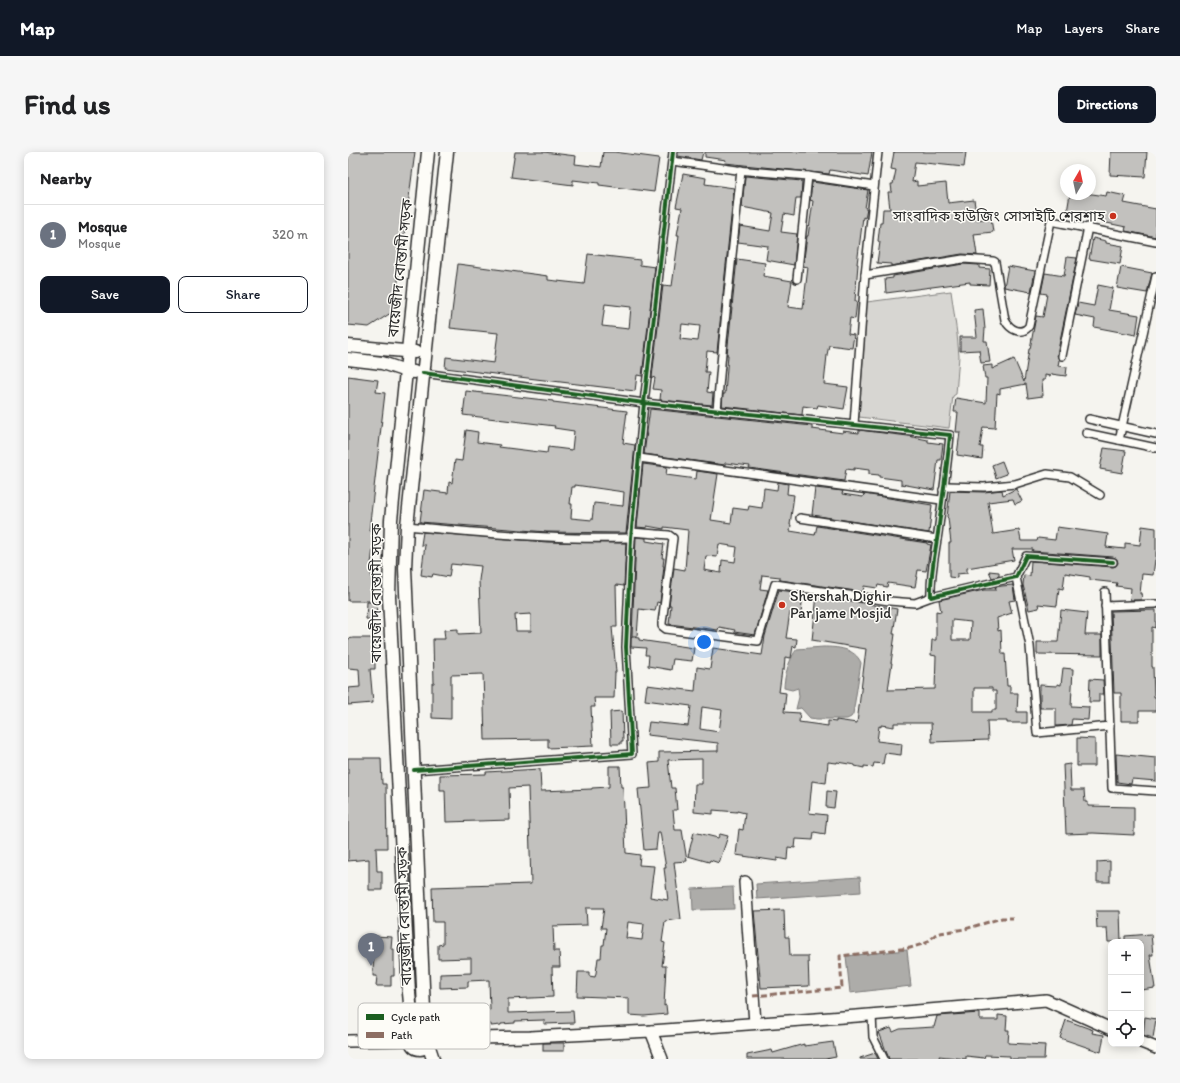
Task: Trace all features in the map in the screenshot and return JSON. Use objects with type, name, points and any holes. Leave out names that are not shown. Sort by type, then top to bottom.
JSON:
[{"type":"main road","name":"বায়েজীদ বোস্তামী সড়ক","points":[[410,1003],[389,597],[391,520],[428,152]]},
{"type":"main road","name":"বায়েজীদ বোস্তামী সড়ক","points":[[425,1003],[405,568],[407,526],[447,152]]},
{"type":"main road","points":[[348,346],[425,353]]},
{"type":"main road","points":[[348,359],[382,363],[406,371],[423,373]]},
{"type":"main road","name":"বায়েজীদ বোস্তামী সড়ক","points":[[415,1049],[418,1059]]},
{"type":"main road","name":"বায়েজীদ বোস্তামী সড়ক","points":[[430,1049],[433,1059]]},
{"type":"street","points":[[414,770],[632,754],[626,647],[631,535],[644,403],[673,152]]},
{"type":"street","points":[[854,424],[865,275],[878,152]]},
{"type":"street","points":[[672,161],[742,170],[808,176],[874,186]]},
{"type":"street","points":[[717,410],[723,340],[742,170]]},
{"type":"street","points":[[797,279],[808,176]]},
{"type":"street","points":[[865,275],[962,259],[993,261],[995,262],[1007,325],[1015,330],[1024,331],[1029,326],[1051,221],[1156,242]]},
{"type":"street","points":[[1062,356],[1088,228]]},
{"type":"street","points":[[1119,440],[1156,276]]},
{"type":"street","points":[[423,373],[644,403],[950,435],[937,539],[932,565],[930,584],[931,596]]},
{"type":"street","points":[[1089,419],[1156,434]]},
{"type":"street","points":[[1086,433],[1156,448]]},
{"type":"street","points":[[639,458],[941,500]]},
{"type":"street","points":[[943,490],[947,486],[984,487],[1015,484],[1047,474],[1070,477],[1100,495]]},
{"type":"street","points":[[800,518],[937,539]]},
{"type":"street","points":[[407,526],[525,537],[588,540],[631,535],[670,535],[673,538],[662,626],[666,629],[758,641],[774,584],[889,601],[915,603],[931,596],[1016,577]]},
{"type":"street","points":[[1110,726],[1038,733],[1030,646],[1016,577],[1026,556],[1113,562]]},
{"type":"street","points":[[1105,592],[1112,788],[1156,791]]},
{"type":"street","points":[[1105,606],[1156,604]]},
{"type":"street","points":[[745,882],[755,1023]]},
{"type":"street","points":[[490,1038],[651,1031],[872,1015],[1046,1000],[1108,1028]]},
{"type":"street","points":[[872,1015],[873,1037],[884,1059]]},
{"type":"street","points":[[651,1031],[662,1059]]},
{"type":"street","points":[[348,1041],[358,1041]]},
{"type":"street","points":[[1144,1043],[1156,1048]]},
{"type":"shaded area","points":[[951,291],[959,356],[956,394],[953,396],[949,428],[859,417],[867,302]]},
{"type":"shaded area","points":[[834,647],[850,651],[861,663],[853,714],[847,719],[810,718],[801,708],[796,709],[799,697],[798,688],[792,690],[784,688],[788,667],[797,649]]},
{"type":"shaded area","points":[[860,877],[861,892],[757,899],[756,884]]},
{"type":"shaded area","points":[[733,887],[734,909],[693,910],[692,889]]},
{"type":"shaded area","points":[[907,950],[911,986],[850,993],[846,956]]},
{"type":"building","points":[[348,152],[415,152],[394,311],[369,327],[348,325]]},
{"type":"building","points":[[515,152],[544,152],[576,156],[575,164],[601,167],[603,152],[659,158],[654,192],[573,180],[573,185],[511,177]]},
{"type":"building","points":[[678,152],[703,152],[701,160],[678,156]]},
{"type":"building","points":[[705,152],[872,152],[868,176],[830,170],[829,174],[725,163],[726,160],[705,157]]},
{"type":"building","points":[[894,152],[966,152],[964,167],[915,162],[912,182],[917,181],[917,186],[946,183],[948,203],[974,200],[977,220],[991,218],[993,232],[974,234],[977,255],[962,254],[891,266],[891,264],[877,263],[880,242],[878,241],[880,223],[882,223],[883,209],[890,209],[888,192],[892,192],[891,184],[893,184],[896,170],[891,169]]},
{"type":"building","points":[[1111,152],[1147,152],[1145,177],[1110,175]]},
{"type":"building","points":[[683,174],[706,178],[705,184],[734,188],[717,352],[707,351],[705,372],[709,372],[707,392],[713,393],[712,405],[660,400],[661,390],[653,389],[655,378],[652,377],[663,285],[672,286],[679,235],[677,235],[682,208],[676,207]],"holes":[[[682,324],[700,326],[698,341],[680,339]]]},
{"type":"building","points":[[745,176],[802,181],[801,198],[796,198],[794,216],[784,214],[781,232],[797,234],[794,265],[766,260],[768,246],[738,242],[740,226],[770,231],[773,213],[742,207]]},
{"type":"building","points":[[812,182],[868,190],[865,208],[867,208],[865,218],[863,217],[857,264],[855,301],[857,301],[855,319],[850,318],[848,334],[854,335],[852,348],[829,345],[827,355],[824,384],[848,387],[844,409],[818,405],[817,408],[803,406],[802,415],[722,406],[723,394],[725,394],[727,355],[737,259],[765,263],[763,276],[792,281],[788,307],[803,309],[808,267],[803,266],[813,201],[810,200]]},
{"type":"building","points":[[1107,192],[1126,196],[1124,203],[1156,209],[1156,237],[1125,231],[1126,227],[1102,222],[1103,216],[1079,212],[1079,214],[1067,212],[1069,200],[1096,200],[1096,195],[1106,196]]},
{"type":"building","points":[[1093,238],[1106,241],[1106,243],[1123,246],[1120,264],[1089,259]]},
{"type":"building","points":[[588,254],[640,260],[640,265],[655,267],[642,376],[637,375],[635,391],[445,368],[446,357],[494,363],[498,333],[450,328],[458,264],[548,276],[548,280],[584,284]],"holes":[[[605,304],[631,307],[629,329],[602,326]]]},
{"type":"building","points":[[1067,257],[1077,258],[1057,355],[1059,360],[1058,366],[1067,367],[1066,376],[1051,374],[1050,376],[1045,375],[1045,380],[1042,380],[1043,396],[1028,398],[1026,384],[1000,389],[1000,394],[997,393],[995,428],[983,427],[980,447],[983,447],[982,459],[957,455],[960,432],[956,432],[958,412],[954,412],[956,398],[986,403],[987,378],[985,378],[983,366],[992,365],[992,369],[1014,359],[1024,382],[1036,316],[1043,317],[1047,294],[1041,293],[1045,273],[1064,276]]},
{"type":"building","points":[[963,264],[979,265],[979,268],[990,269],[989,285],[970,284],[970,282],[886,293],[885,279],[893,278],[893,276]]},
{"type":"building","points":[[1008,266],[1035,271],[1031,292],[1004,287]]},
{"type":"building","points":[[1121,267],[1152,273],[1147,293],[1117,288]]},
{"type":"building","points":[[1098,285],[1113,288],[1109,310],[1139,315],[1136,335],[1094,327],[1095,319],[1075,315],[1078,303],[1094,306]]},
{"type":"building","points":[[983,309],[985,329],[984,341],[987,341],[990,362],[981,363],[979,350],[960,351],[960,337],[977,337],[974,310]]},
{"type":"building","points":[[348,376],[378,380],[376,392],[385,393],[369,531],[375,532],[371,564],[372,601],[348,601]]},
{"type":"building","points":[[466,391],[627,411],[623,443],[635,445],[626,533],[547,532],[420,522],[424,490],[448,493],[449,482],[452,483],[455,460],[462,461],[466,430],[478,432],[477,442],[500,445],[499,447],[547,453],[548,447],[572,450],[574,431],[554,428],[555,426],[463,415]],"holes":[[[575,485],[624,492],[623,506],[594,503],[592,520],[571,518],[572,504],[570,504],[572,487],[575,487]]]},
{"type":"building","points":[[650,409],[812,426],[812,429],[843,433],[843,431],[859,433],[859,430],[908,436],[928,440],[928,442],[943,444],[941,460],[938,460],[934,490],[901,484],[901,480],[879,477],[879,475],[869,474],[869,470],[854,468],[854,470],[846,469],[844,481],[749,468],[750,466],[725,463],[725,465],[644,454]]},
{"type":"building","points":[[1104,448],[1126,451],[1122,473],[1100,469]]},
{"type":"building","points":[[1002,461],[1007,474],[996,478],[992,465]]},
{"type":"building","points":[[643,464],[667,467],[666,475],[696,479],[697,471],[718,474],[711,520],[731,523],[733,508],[748,510],[749,506],[762,508],[764,488],[777,490],[778,482],[788,484],[787,494],[794,495],[790,531],[815,535],[817,526],[927,543],[931,545],[926,571],[918,570],[915,587],[888,583],[887,587],[878,585],[877,588],[864,586],[863,592],[780,580],[780,577],[762,575],[760,589],[768,590],[755,635],[734,632],[735,630],[719,627],[718,630],[669,624],[671,605],[669,605],[674,568],[685,570],[688,530],[664,527],[664,529],[647,526],[647,528],[637,527]],"holes":[[[719,544],[737,547],[735,562],[722,560],[721,573],[704,570],[706,556],[717,557]]]},
{"type":"building","points":[[815,488],[843,491],[842,494],[863,497],[864,494],[932,505],[929,533],[812,515]]},
{"type":"building","points":[[1016,489],[1022,501],[1015,504],[1013,499],[988,502],[993,534],[1019,530],[1021,541],[1037,541],[1038,538],[1055,540],[1057,527],[1108,534],[1106,547],[1125,549],[1125,543],[1140,545],[1142,526],[1156,528],[1156,560],[1153,575],[1142,574],[1140,594],[1142,594],[1141,600],[1130,600],[1131,588],[1116,586],[1117,583],[1090,580],[1090,577],[1065,573],[1063,589],[1059,588],[1057,606],[1038,604],[1039,608],[1029,610],[1023,585],[1024,575],[1030,576],[1031,561],[1113,567],[1118,563],[1117,559],[1113,557],[1032,551],[1033,549],[1012,549],[1014,560],[967,568],[967,573],[957,574],[957,578],[949,577],[949,543],[951,543],[947,517],[950,491],[984,492],[1002,490],[1003,495]]},
{"type":"building","points":[[423,532],[547,542],[626,543],[624,586],[616,585],[617,627],[612,627],[616,672],[614,698],[594,698],[595,707],[591,707],[593,746],[548,748],[548,739],[485,740],[483,674],[451,675],[451,719],[432,718],[432,683],[434,683],[433,639],[445,639],[444,630],[458,629],[458,634],[481,633],[479,580],[481,566],[451,564],[449,577],[433,574],[432,577],[421,575],[425,545],[421,545]],"holes":[[[531,614],[531,631],[516,631],[515,615]]]},
{"type":"building","points":[[636,537],[646,538],[646,541],[664,544],[662,558],[664,558],[664,566],[660,603],[657,602],[655,611],[639,609],[637,636],[632,636]]},
{"type":"building","points":[[989,571],[999,572],[999,576],[992,578]]},
{"type":"building","points":[[1013,585],[1015,600],[1009,601],[1012,613],[997,618],[998,631],[1001,630],[1002,654],[1005,654],[1007,686],[1010,686],[1010,693],[1018,693],[1017,712],[1027,712],[1027,723],[987,721],[988,740],[932,742],[931,723],[894,723],[894,727],[879,726],[877,741],[902,744],[901,755],[885,753],[883,764],[874,763],[873,767],[864,766],[864,768],[837,762],[828,762],[826,783],[812,781],[809,813],[827,815],[825,834],[814,832],[813,840],[796,839],[795,848],[788,847],[787,860],[777,858],[777,861],[736,855],[739,829],[743,830],[745,813],[737,811],[713,810],[713,814],[694,812],[695,784],[702,784],[702,759],[668,760],[671,788],[675,788],[677,810],[673,810],[675,830],[682,830],[687,861],[674,862],[681,919],[665,921],[662,942],[665,943],[662,966],[666,966],[664,1006],[666,1005],[667,1014],[644,1016],[629,1015],[629,998],[577,996],[578,972],[589,972],[589,976],[595,977],[598,958],[601,958],[606,928],[601,928],[604,908],[586,908],[587,925],[553,926],[554,951],[559,951],[560,967],[552,967],[553,997],[508,999],[508,1013],[573,1011],[574,1023],[544,1024],[544,1020],[515,1021],[515,1023],[491,1026],[489,980],[468,981],[468,987],[440,988],[440,974],[471,973],[471,958],[438,959],[438,945],[443,944],[443,922],[433,922],[432,887],[531,884],[528,787],[509,788],[510,820],[446,822],[445,790],[440,790],[440,775],[486,774],[486,772],[540,769],[541,791],[592,789],[609,787],[609,766],[620,766],[621,787],[623,787],[626,853],[640,855],[639,865],[654,866],[650,897],[668,900],[664,868],[666,868],[660,832],[658,832],[656,849],[644,850],[638,789],[651,788],[649,763],[659,762],[659,752],[718,751],[718,743],[647,735],[649,722],[688,726],[691,706],[645,700],[647,685],[695,691],[697,667],[710,669],[713,648],[762,655],[765,636],[779,590],[803,593],[801,613],[790,612],[786,638],[797,639],[796,647],[793,646],[791,658],[785,657],[784,670],[782,670],[779,692],[786,693],[784,712],[800,713],[799,722],[828,726],[828,721],[836,722],[836,720],[857,723],[866,649],[812,640],[817,595],[897,609],[893,634],[895,634],[888,690],[935,689],[936,656],[931,655],[932,640],[936,640],[936,611],[941,612],[939,600],[984,590],[996,590],[995,587]],"holes":[[[952,620],[971,622],[970,640],[952,640]],[[974,688],[992,688],[992,691],[996,691],[996,710],[992,710],[992,712],[974,712]],[[702,707],[722,710],[719,732],[700,729]],[[628,922],[644,924],[642,940],[626,938]]]},
{"type":"building","points":[[367,602],[377,602],[376,620],[366,619]]},
{"type":"building","points":[[1061,610],[1087,613],[1085,635],[1102,635],[1102,655],[1037,654],[1037,642],[1058,642]]},
{"type":"building","points":[[1156,610],[1156,628],[1152,627],[1152,667],[1154,697],[1156,697],[1156,711],[1139,711],[1139,721],[1121,721],[1121,693],[1114,693],[1111,611]]},
{"type":"building","points":[[631,637],[639,638],[639,640],[694,648],[692,661],[673,659],[671,670],[648,666],[649,655],[645,655],[646,648],[631,647]]},
{"type":"building","points":[[375,638],[375,669],[370,669],[373,703],[348,705],[348,688],[360,687],[359,669],[348,668],[348,639]]},
{"type":"building","points":[[1063,668],[1073,669],[1071,706],[1089,707],[1088,720],[1072,719],[1071,725],[1056,726],[1056,708],[1040,708],[1040,685],[1061,685]]},
{"type":"building","points":[[1090,679],[1103,680],[1104,694],[1099,694],[1099,702],[1089,702]]},
{"type":"building","points":[[622,711],[623,741],[621,741],[621,744],[611,744],[610,712]]},
{"type":"building","points":[[1077,738],[1095,739],[1095,766],[1077,766]]},
{"type":"building","points":[[1116,754],[1156,758],[1156,781],[1132,779],[1131,784],[1117,782]]},
{"type":"building","points":[[348,758],[381,758],[382,784],[386,784],[387,848],[376,848],[377,871],[382,871],[382,890],[369,890],[369,859],[348,861]]},
{"type":"building","points":[[1070,764],[1071,790],[1084,790],[1085,802],[1088,802],[1088,806],[1134,807],[1134,835],[1093,833],[1066,834],[1063,765]]},
{"type":"building","points":[[827,791],[836,792],[834,808],[826,807]]},
{"type":"building","points":[[694,832],[718,838],[720,834],[728,836],[719,863],[710,860],[709,862],[688,856]]},
{"type":"building","points":[[1110,861],[1110,882],[1097,882],[1097,862]]},
{"type":"building","points":[[784,910],[785,937],[789,937],[790,956],[808,956],[809,986],[761,988],[754,911]]},
{"type":"building","points":[[1096,911],[1120,911],[1121,939],[1108,939],[1108,942],[1107,928],[1097,928]]},
{"type":"building","points":[[1151,934],[1153,955],[1150,955],[1155,988],[1144,990],[1144,939],[1125,939],[1125,936]]},
{"type":"building","points":[[374,936],[392,937],[391,949],[394,949],[394,976],[391,976],[391,986],[376,986],[377,976],[373,976]]},
{"type":"building","points":[[980,1013],[980,1020],[998,1020],[998,1015],[1007,1016],[1006,1030],[1009,1030],[1008,1043],[1045,1045],[1044,1059],[1010,1059],[1010,1056],[985,1055],[984,1058],[966,1056],[966,1059],[939,1056],[940,1059],[889,1059],[879,1032],[891,1028],[893,1032],[900,1029],[934,1027],[937,1016]]},
{"type":"building","points":[[1145,1017],[1156,1019],[1153,1038],[1144,1035]]},
{"type":"building","points":[[1066,1020],[1093,1030],[1092,1033],[1104,1035],[1101,1052],[1060,1038]]},
{"type":"building","points":[[833,1042],[836,1057],[825,1059],[747,1059],[747,1055],[772,1050],[773,1053],[804,1044],[804,1046]]},
{"type":"building","points":[[543,1043],[564,1043],[564,1051],[543,1051]]},
{"type":"building","points":[[875,1053],[878,1059],[860,1059],[860,1058]]},
{"type":"marked path","points":[[753,996],[842,988],[840,956],[910,948],[926,943],[935,935],[940,933],[965,929],[1002,918],[1013,918]]},
{"type":"cycle path","points":[[414,770],[632,754],[626,647],[631,538],[644,403],[673,152]]},
{"type":"cycle path","points":[[423,373],[644,403],[950,435],[932,573],[931,597],[1016,577],[1026,556],[1113,562]]},
{"type":"place","name":"সাংবাদিক হাউজিং সোসাইটি শেরশাহ","points":[[1113,216]]},
{"type":"place","name":"Shershah Dighir Par jame Mosjid","points":[[782,605]]},
{"type":"place","name":"Mosque","points":[[371,966]]}]
